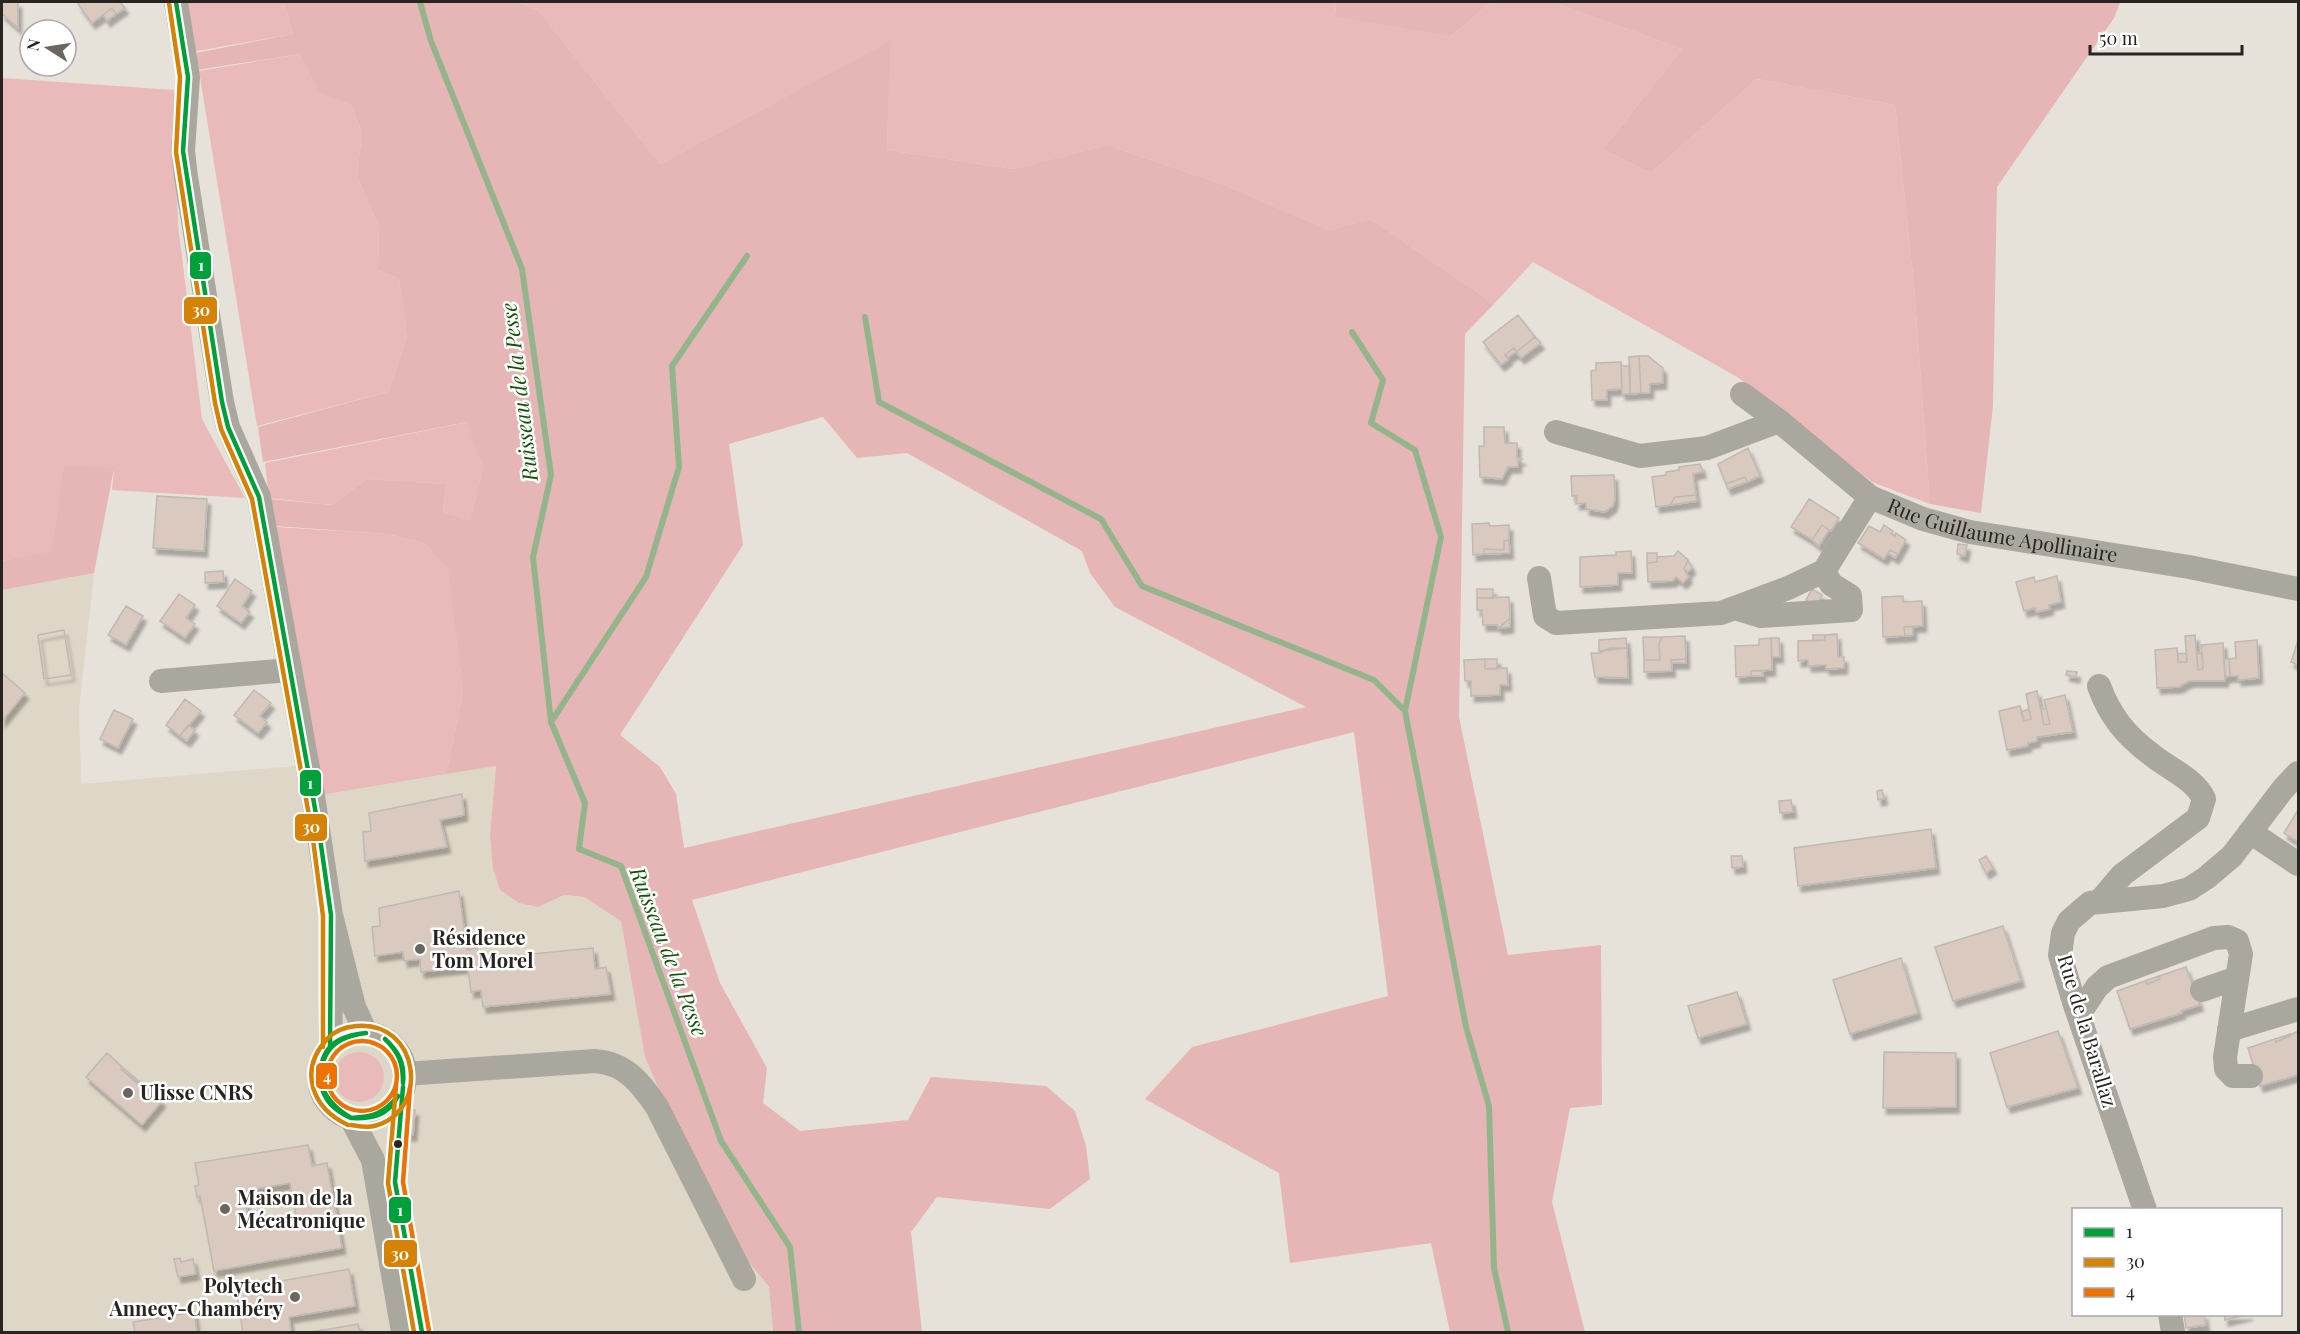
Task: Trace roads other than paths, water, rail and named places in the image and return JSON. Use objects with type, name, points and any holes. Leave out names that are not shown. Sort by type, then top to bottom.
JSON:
[{"type":"street","points":[[176,2],[189,77],[183,151],[222,402],[228,427],[259,497],[331,915],[354,1007],[366,1033]]},
{"type":"street","name":"Rue Guillaume Apollinaire","points":[[1742,394],[1779,421],[1870,497],[1923,519],[1970,532],[2189,567],[2298,590]]},
{"type":"street","points":[[1556,432],[1641,456],[1707,448],[1779,421]]},
{"type":"street","points":[[1539,578],[1545,616],[1556,623],[1721,613],[1824,571],[1870,497]]},
{"type":"street","points":[[1735,608],[1761,616],[1851,610],[1850,596],[1831,584],[1824,571]]},
{"type":"street","points":[[161,681],[290,670]]},
{"type":"street","points":[[2099,686],[2107,708],[2124,732],[2199,788],[2204,799],[2198,818],[2122,875],[2100,901]]},
{"type":"street","name":"Rue de la Barallaz","points":[[2145,1208],[2060,955],[2063,933],[2069,921],[2081,908],[2100,901],[2163,896],[2189,889],[2232,856],[2298,773]]},
{"type":"street","points":[[2250,831],[2298,864]]},
{"type":"street","points":[[330,1047],[331,915]]},
{"type":"street","points":[[2079,1014],[2097,987],[2108,977],[2214,938],[2228,937],[2237,941],[2241,954],[2225,1057],[2226,1069],[2232,1076],[2251,1076]]},
{"type":"street","points":[[2202,990],[2237,978]]},
{"type":"street","points":[[2229,1030],[2298,1009]]},
{"type":"street","points":[[366,1033],[383,1039],[397,1051],[404,1074],[399,1098],[382,1114],[372,1118],[351,1118],[333,1108],[322,1092],[319,1078],[321,1063],[330,1047],[341,1038],[366,1033]]},
{"type":"street","points":[[404,1074],[595,1061],[623,1068],[640,1083],[657,1107],[744,1279]]},
{"type":"street","points":[[373,1160],[382,1114]]},
{"type":"street","points":[[351,1118],[373,1160],[403,1332]]},
{"type":"street","points":[[2170,1316],[2173,1332]]},
{"type":"waterway","name":"Ruisseau de la Pesse","points":[[420,2],[431,41],[522,269],[551,475],[533,557],[551,722],[585,803],[579,849],[621,866],[721,1141],[790,1247],[799,1332]]},
{"type":"waterway","points":[[551,722],[646,577],[679,467],[672,366],[747,256]]},
{"type":"waterway","points":[[865,317],[879,402],[1101,519],[1142,586],[1374,680],[1405,711],[1466,1027],[1489,1106],[1494,1268],[1508,1332]]},
{"type":"waterway","points":[[1352,332],[1383,380],[1371,423],[1415,450],[1441,537],[1405,711]]},
{"type":"place","name":"Résidence Tom Morel","points":[[420,949]]},
{"type":"place","name":"Ulisse CNRS","points":[[128,1093]]},
{"type":"place","name":"Maison de la Mécatronique","points":[[225,1209]]},
{"type":"place","name":"Polytech Annecy-Chambéry","points":[[295,1297]]}]
